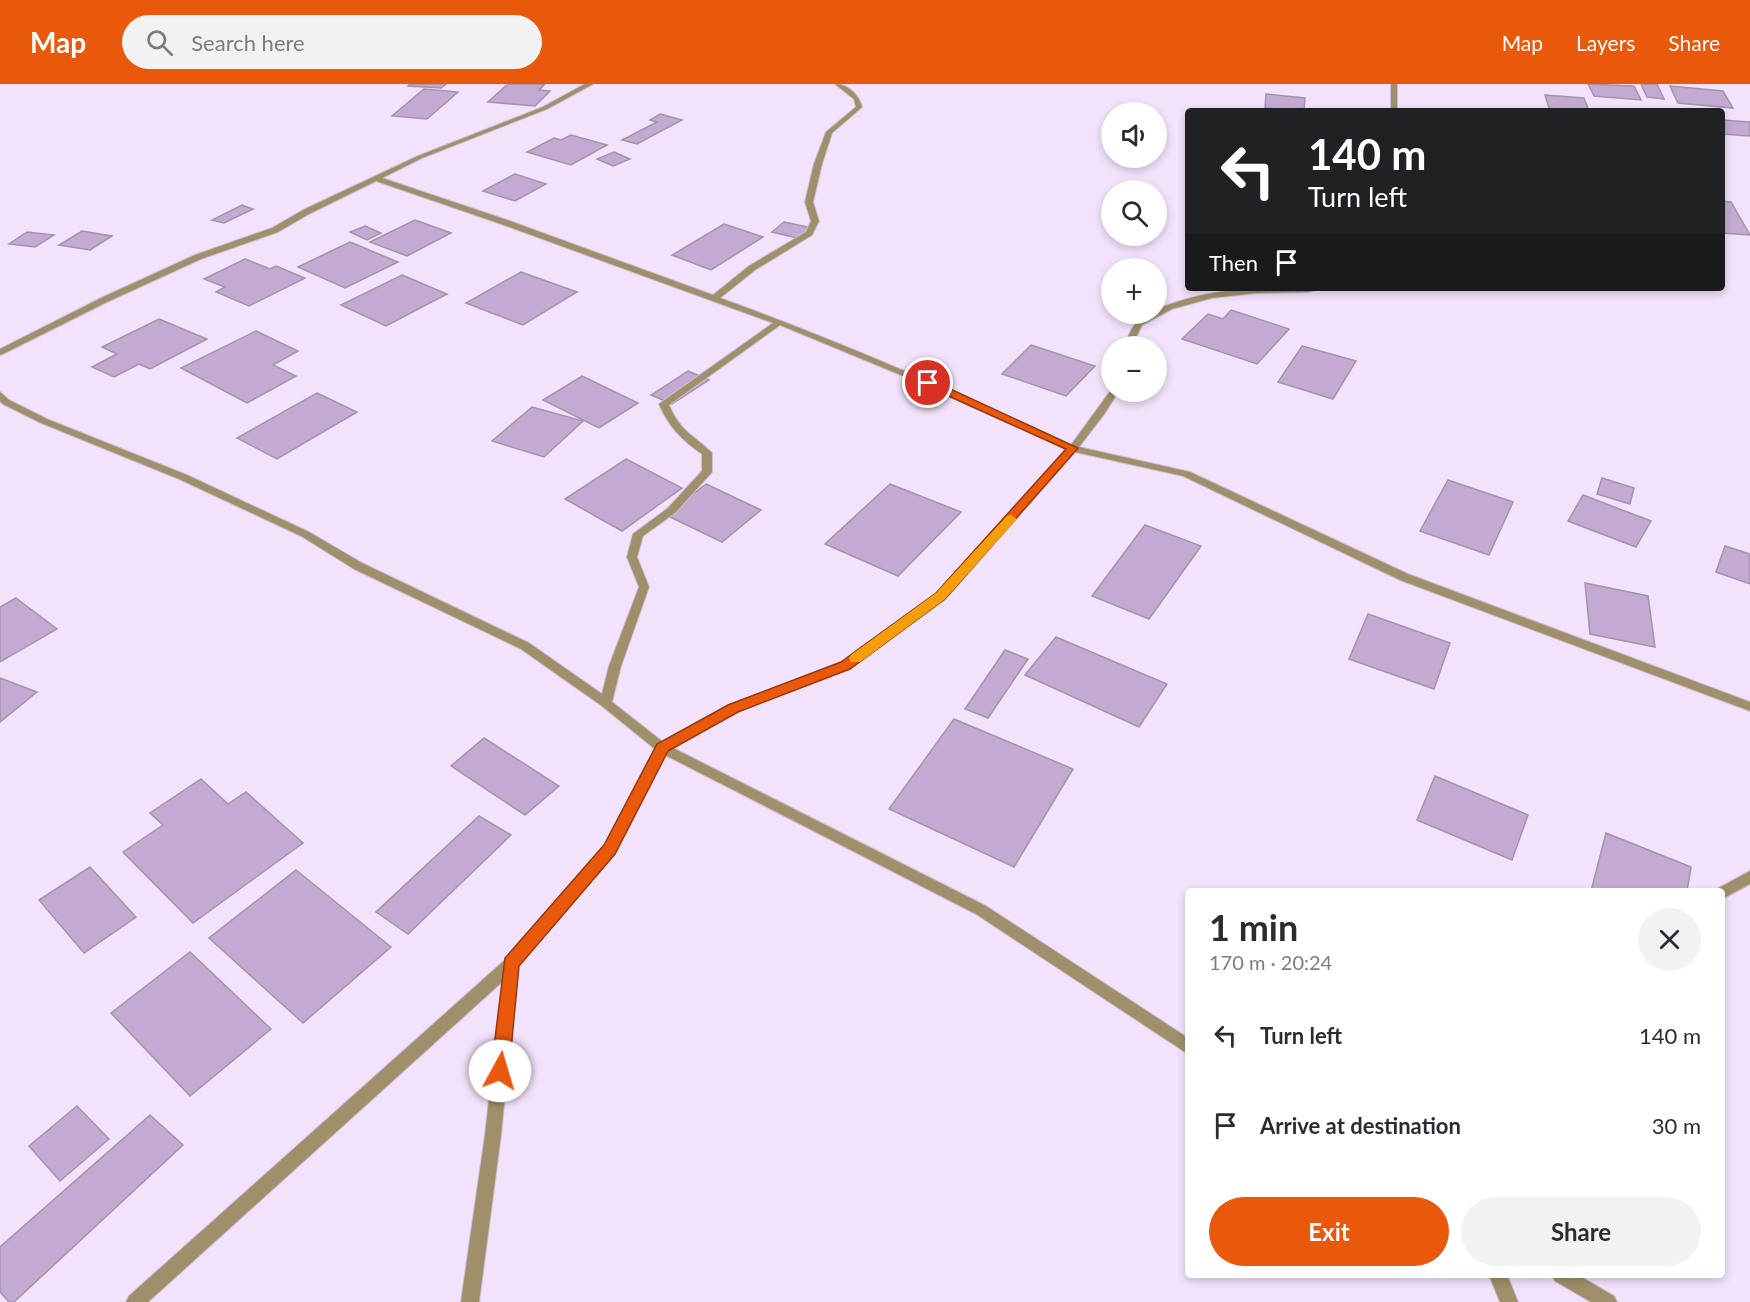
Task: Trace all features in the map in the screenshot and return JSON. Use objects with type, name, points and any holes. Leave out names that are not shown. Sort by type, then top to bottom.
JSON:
[{"type":"street","points":[[0,352],[104,300],[198,257],[275,230],[306,212],[420,158],[545,108],[590,84]]},
{"type":"street","points":[[715,298],[752,268],[809,233],[815,221],[809,202],[829,132],[859,107],[857,98],[838,84]]},
{"type":"street","points":[[1394,84],[1394,108]]},
{"type":"street","points":[[377,179],[504,222],[779,322],[928,383],[1073,448],[1186,474],[1404,577],[1750,707]]},
{"type":"street","points":[[1167,307],[1216,295],[1258,291]]},
{"type":"street","points":[[606,703],[615,666],[644,587],[632,557],[638,534],[672,510],[707,472],[707,453],[682,436],[671,423],[664,404],[779,322]]},
{"type":"street","points":[[0,395],[6,402],[44,421],[183,477],[294,530],[358,566],[525,646],[606,703],[662,748],[981,910],[1185,1045]]},
{"type":"street","points":[[135,1302],[511,964],[610,849],[662,748],[733,708],[846,665],[941,596],[1073,448],[1108,402]]},
{"type":"street","points":[[1725,891],[1750,877]]},
{"type":"street","points":[[470,1302],[493,1135],[511,964]]},
{"type":"street","points":[[1499,1278],[1509,1302]]},
{"type":"street","points":[[1566,1278],[1608,1302]]},
{"type":"building","points":[[410,84],[446,84],[441,88],[408,86]]},
{"type":"building","points":[[508,84],[545,84],[539,90],[550,91],[535,106],[488,102]]},
{"type":"building","points":[[1588,84],[1634,86],[1641,100],[1594,96]]},
{"type":"building","points":[[1641,84],[1657,84],[1664,99],[1647,97]]},
{"type":"building","points":[[1670,86],[1723,91],[1733,108],[1678,103]]},
{"type":"building","points":[[424,89],[458,92],[427,119],[392,116]]},
{"type":"building","points":[[1266,94],[1305,98],[1304,108],[1265,108]]},
{"type":"building","points":[[1545,95],[1584,98],[1588,108],[1549,108]]},
{"type":"building","points":[[660,114],[682,120],[637,144],[622,140],[657,122],[650,120]]},
{"type":"building","points":[[1725,120],[1750,122],[1750,136],[1725,134]]},
{"type":"building","points":[[571,135],[607,145],[571,165],[527,152],[554,138],[561,140]]},
{"type":"building","points":[[614,152],[630,159],[613,166],[597,159]]},
{"type":"building","points":[[515,174],[546,184],[515,201],[483,191]]},
{"type":"building","points":[[1725,201],[1731,202],[1750,235],[1725,233]]},
{"type":"building","points":[[242,205],[253,209],[224,223],[212,220]]},
{"type":"building","points":[[415,220],[451,233],[407,256],[370,242]]},
{"type":"building","points":[[784,222],[812,228],[801,239],[772,232]]},
{"type":"building","points":[[724,224],[763,237],[711,270],[672,255]]},
{"type":"building","points":[[365,226],[381,233],[367,240],[350,232]]},
{"type":"building","points":[[82,231],[112,236],[90,250],[59,245]]},
{"type":"building","points":[[27,232],[54,235],[35,247],[9,244]]},
{"type":"building","points":[[350,242],[398,262],[345,288],[298,267]]},
{"type":"building","points":[[245,259],[270,269],[276,266],[305,278],[249,306],[216,292],[225,287],[204,279]]},
{"type":"building","points":[[521,272],[577,292],[523,325],[466,303]]},
{"type":"building","points":[[402,275],[447,294],[386,326],[341,305]]},
{"type":"building","points":[[1231,310],[1289,329],[1257,364],[1182,339],[1208,314],[1223,319]]},
{"type":"building","points":[[159,319],[207,339],[150,369],[139,364],[114,377],[92,367],[117,354],[102,347]]},
{"type":"building","points":[[256,331],[298,351],[273,365],[296,376],[247,403],[181,368]]},
{"type":"building","points":[[1031,345],[1095,366],[1066,396],[1002,374]]},
{"type":"building","points":[[1302,346],[1356,361],[1333,399],[1278,382]]},
{"type":"building","points":[[688,371],[709,380],[672,404],[651,395]]},
{"type":"building","points":[[582,376],[638,403],[599,428],[543,400]]},
{"type":"building","points":[[317,393],[357,412],[277,459],[237,438]]},
{"type":"building","points":[[532,407],[583,421],[544,457],[492,441]]},
{"type":"building","points":[[626,459],[682,488],[622,531],[565,499]]},
{"type":"building","points":[[1602,478],[1634,488],[1630,504],[1597,494]]},
{"type":"building","points":[[1448,480],[1513,502],[1489,555],[1420,531]]},
{"type":"building","points":[[706,484],[761,510],[722,542],[666,515]]},
{"type":"building","points":[[890,484],[961,512],[898,576],[825,544]]},
{"type":"building","points":[[1583,495],[1651,521],[1636,547],[1568,521]]},
{"type":"building","points":[[1145,525],[1201,546],[1149,619],[1092,596]]},
{"type":"building","points":[[1725,546],[1750,554],[1750,584],[1716,572]]},
{"type":"building","points":[[1585,583],[1648,596],[1655,647],[1590,634]]},
{"type":"building","points":[[16,598],[57,629],[0,662],[0,607]]},
{"type":"building","points":[[1368,614],[1450,643],[1434,689],[1349,659]]},
{"type":"building","points":[[1056,637],[1167,684],[1139,727],[1025,675]]},
{"type":"building","points":[[1005,650],[1028,659],[988,718],[965,709]]},
{"type":"building","points":[[0,678],[37,692],[0,722]]},
{"type":"building","points":[[954,719],[1073,769],[1014,867],[889,809]]},
{"type":"building","points":[[484,738],[559,786],[525,815],[451,766]]},
{"type":"building","points":[[1435,776],[1528,815],[1512,860],[1417,820]]},
{"type":"building","points":[[201,779],[228,804],[246,792],[303,843],[193,923],[123,852],[163,825],[150,813]]},
{"type":"building","points":[[479,816],[511,835],[408,934],[376,912]]},
{"type":"building","points":[[1606,833],[1691,867],[1688,888],[1592,888]]},
{"type":"building","points":[[90,867],[136,917],[84,953],[39,900]]},
{"type":"building","points":[[296,870],[391,947],[303,1023],[209,938]]},
{"type":"building","points":[[190,952],[271,1029],[190,1096],[111,1013]]},
{"type":"building","points":[[77,1106],[109,1139],[60,1181],[29,1146]]},
{"type":"building","points":[[150,1115],[183,1145],[14,1302],[9,1302],[0,1292],[0,1247]]},
{"type":"slow traffic","points":[[856,658],[941,596],[1011,519]]},
{"type":"route","points":[[500,1071],[511,964],[610,849],[662,748],[733,708],[846,665],[865,652],[941,596],[1073,448],[928,383]]}]
